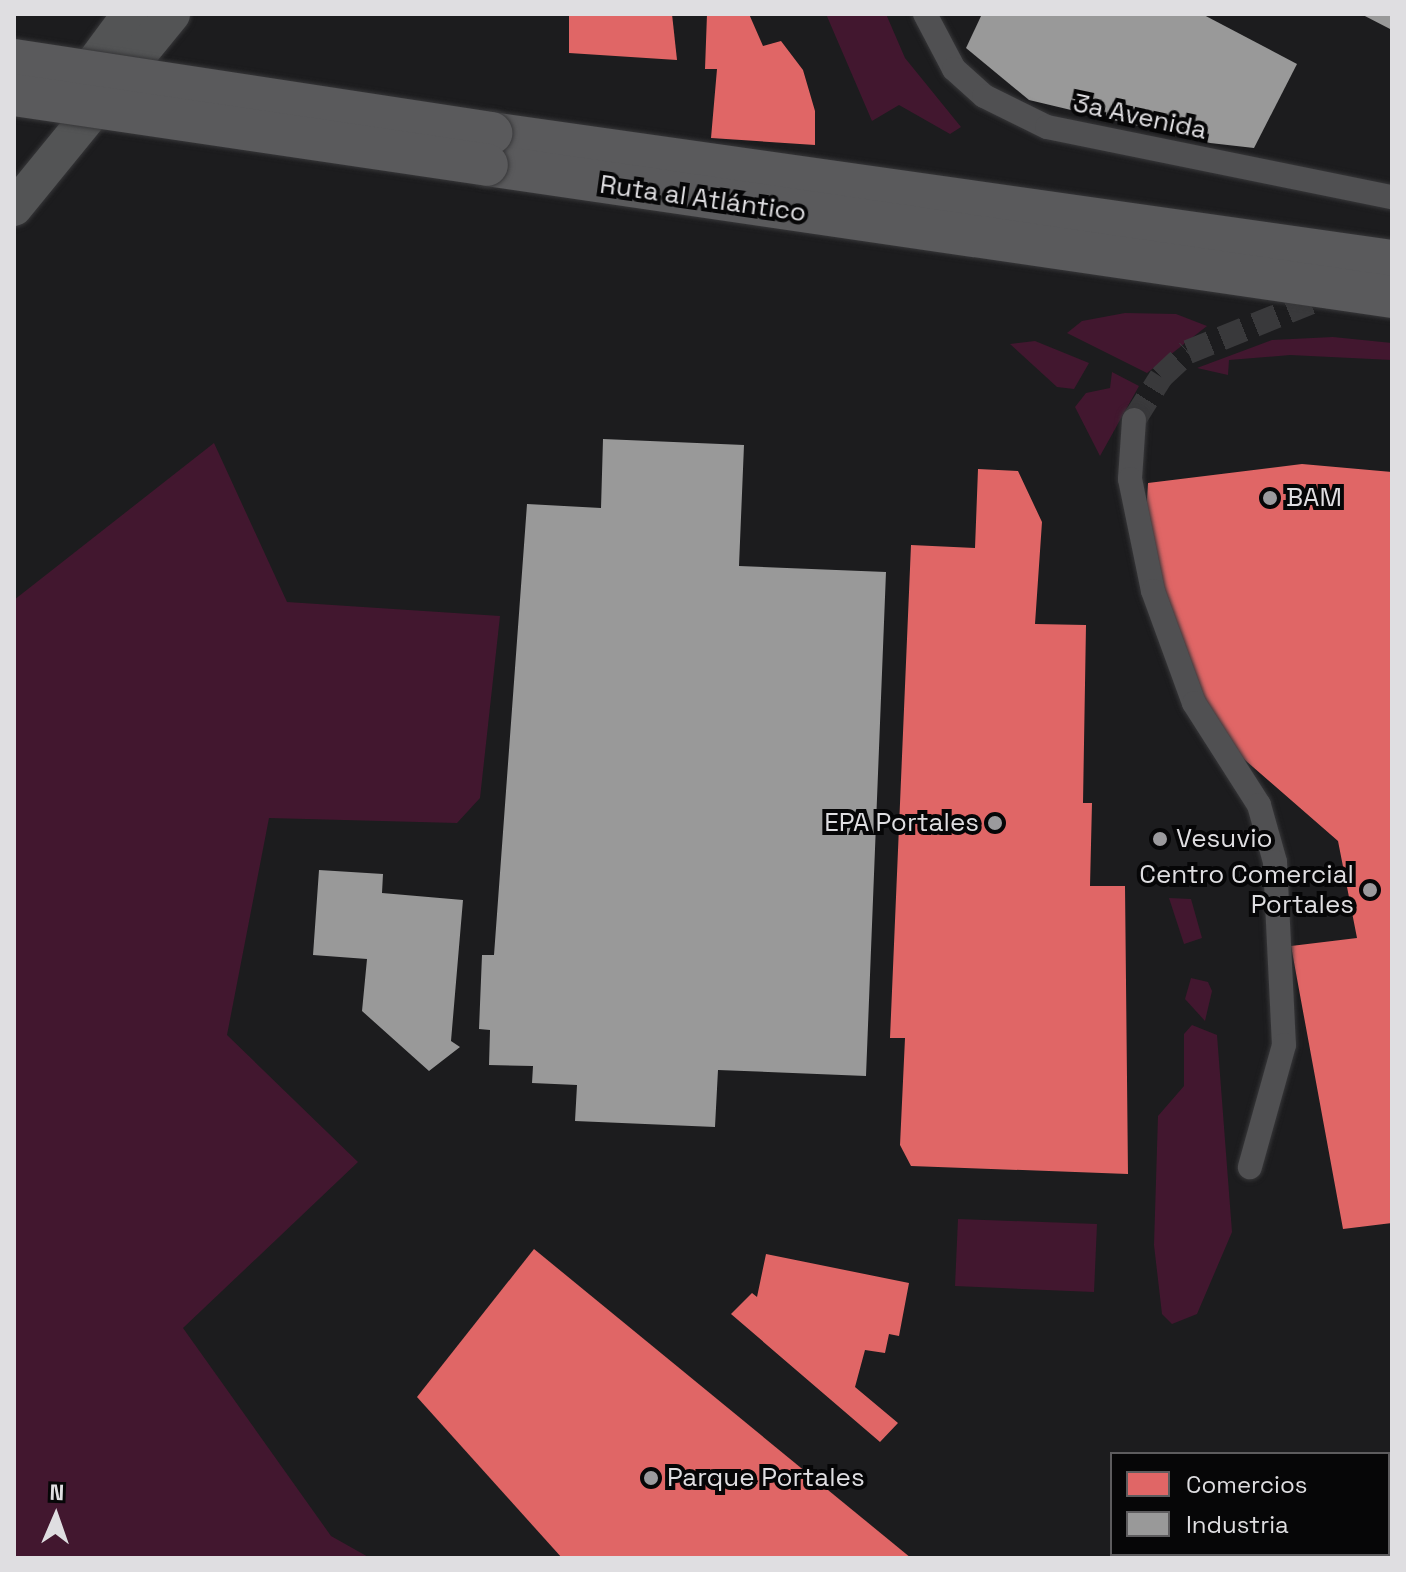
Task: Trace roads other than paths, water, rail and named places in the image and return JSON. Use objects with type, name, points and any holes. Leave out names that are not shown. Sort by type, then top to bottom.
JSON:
[{"type":"highway","name":"Ruta al Atlántico","points":[[14,60],[489,149],[1392,297]]},
{"type":"highway","name":"Ruta al Atlántico","points":[[14,95],[489,149],[1392,261]]},
{"type":"main road","points":[[14,167],[130,14]]},
{"type":"main road","points":[[14,208],[172,14]]},
{"type":"street","name":"3a Avenida","points":[[925,14],[954,69],[984,96],[1047,127],[1392,197]]},
{"type":"street","points":[[1134,420],[1130,479],[1153,591],[1194,703],[1259,805],[1275,862],[1284,1045],[1250,1167]]},
{"type":"tunnel","points":[[1134,420],[1161,377],[1188,352],[1329,295]]},
{"type":"place","name":"BAM","points":[[1270,498]]},
{"type":"place","name":"EPA Portales","points":[[995,823]]},
{"type":"place","name":"Vesuvio","points":[[1160,839]]},
{"type":"place","name":"Centro Comercial Portales","points":[[1370,890]]},
{"type":"place","name":"Parque Portales","points":[[651,1478]]}]
